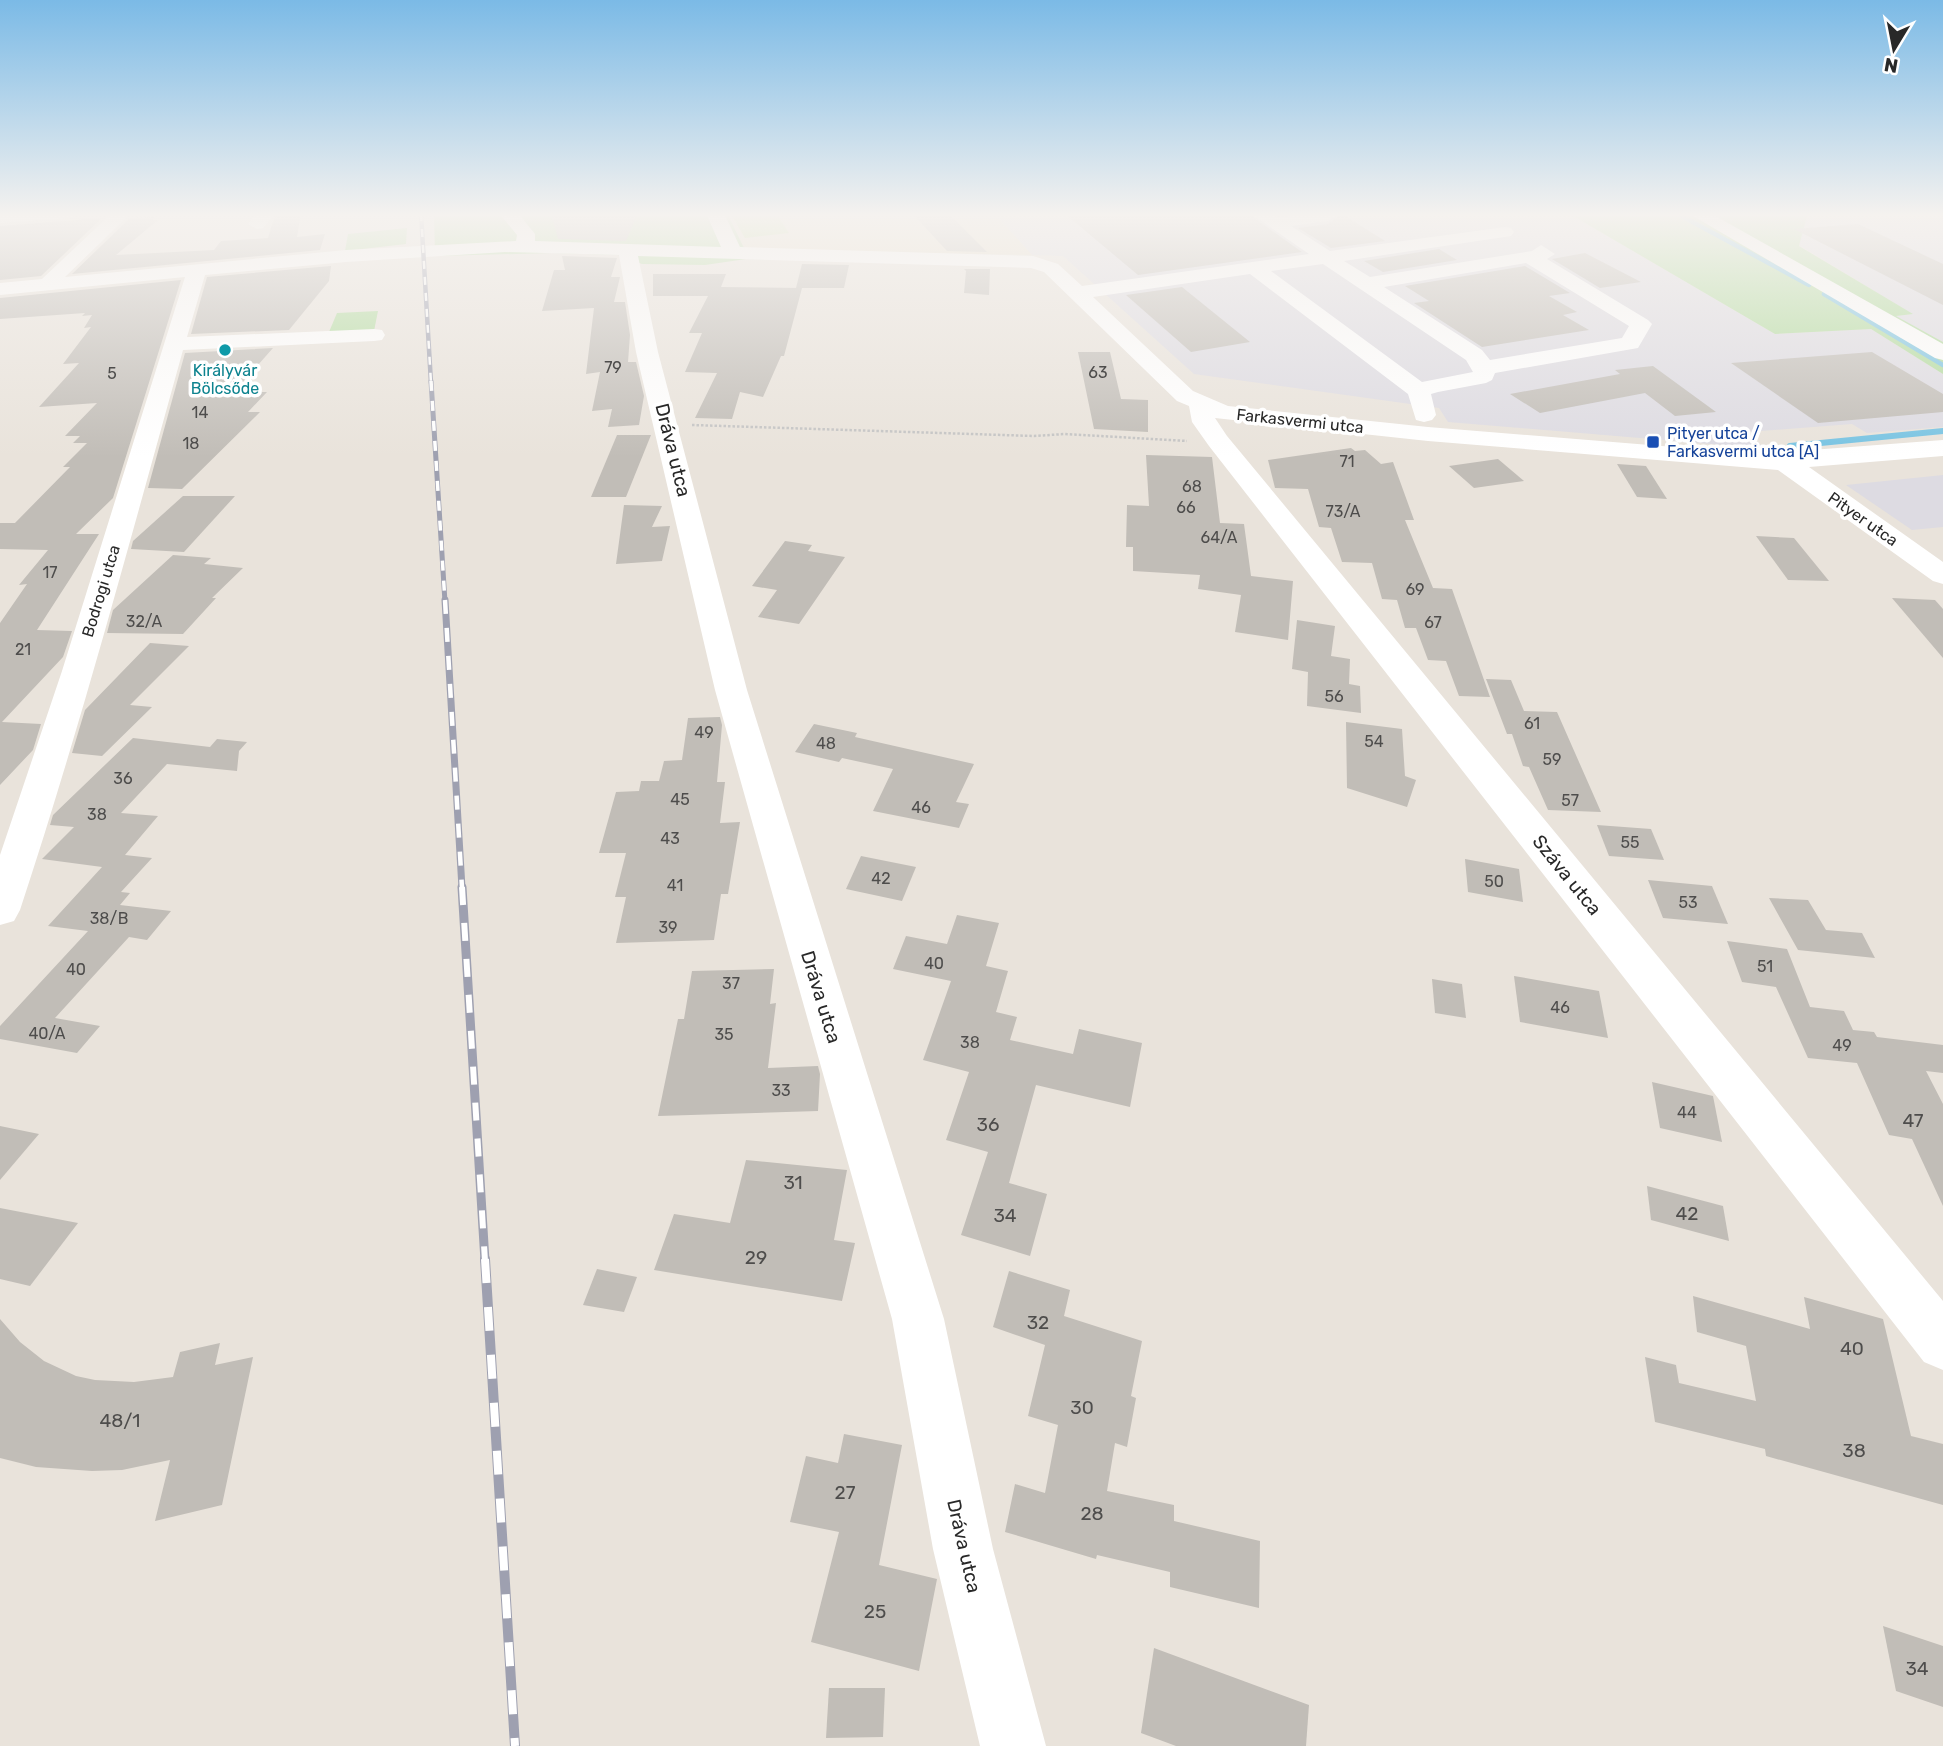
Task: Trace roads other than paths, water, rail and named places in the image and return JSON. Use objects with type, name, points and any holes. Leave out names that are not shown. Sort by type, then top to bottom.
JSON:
[{"type":"street","name":"Bodrogi utca","points":[[0,910],[37,808],[189,294]]},
{"type":"street","name":"Dráva utca","points":[[637,294],[647,352],[732,690],[918,1319],[963,1549],[1013,1746]]},
{"type":"street","name":"Farkasvermi utca","points":[[1078,294],[1185,396],[1200,404],[1241,416],[1428,434],[1786,456],[1849,457],[1943,448]]},
{"type":"street","points":[[1290,294],[1419,391],[1428,434]]},
{"type":"street","points":[[1383,294],[1474,355],[1483,368],[1485,375],[1478,378],[1419,391]]},
{"type":"street","points":[[1483,368],[1630,343],[1641,324],[1592,294]]},
{"type":"street","points":[[1852,294],[1943,353]]},
{"type":"street","points":[[174,344],[374,335]]},
{"type":"street","name":"Száva utca","points":[[1200,404],[1204,422],[1218,441],[1943,1343]]},
{"type":"street","name":"Pityer utca","points":[[1786,456],[1943,575]]},
{"type":"street","points":[[1849,457],[1881,479]]},
{"type":"waterway","points":[[1825,294],[1943,365]]},
{"type":"waterway","points":[[1790,446],[1943,431]]},
{"type":"railway","points":[[426,294],[431,383]]},
{"type":"railway","points":[[431,381],[445,602]]},
{"type":"railway","points":[[445,600],[462,888]]},
{"type":"railway","points":[[462,887],[485,1261]]},
{"type":"railway","points":[[485,1259],[515,1746]]},
{"type":"place","name":"Királyvár Bölcsőde","points":[[225,350]]},
{"type":"place","name":"Pityer utca / Farkasvermi utca [A]","points":[[1653,442]]}]
